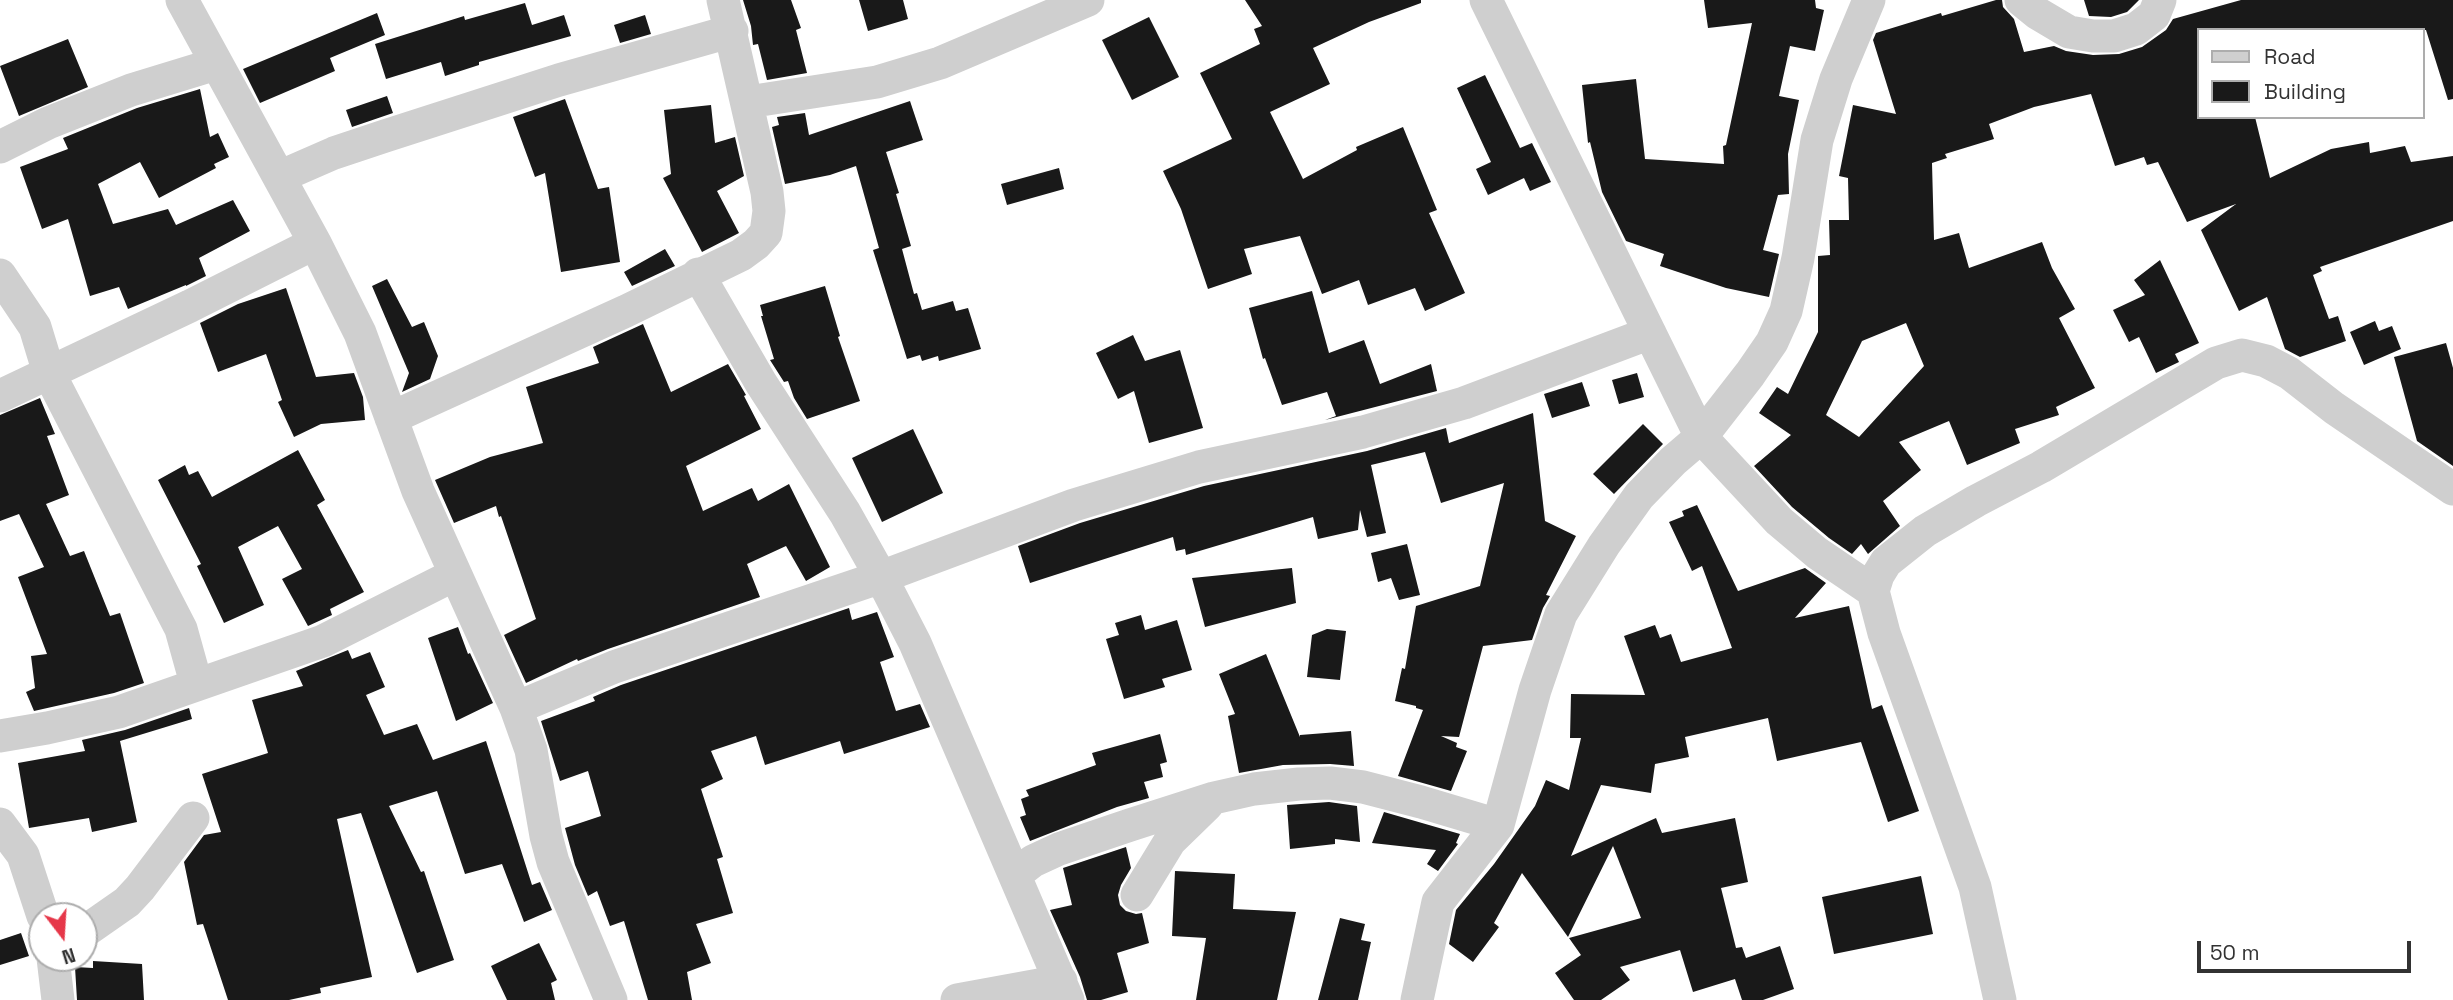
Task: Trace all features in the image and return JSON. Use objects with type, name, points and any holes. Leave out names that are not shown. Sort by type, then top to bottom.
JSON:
[{"type":"street","points":[[182,0],[279,177],[360,333],[418,491],[516,708],[531,750],[553,862],[611,1000]]},
{"type":"street","points":[[748,103],[794,93],[877,82],[940,63],[1088,0]]},
{"type":"street","points":[[1486,0],[1701,438],[1779,521],[1817,553],[1873,591]]},
{"type":"street","points":[[1417,1000],[1438,902],[1498,825],[1535,690],[1561,614],[1604,545],[1639,496],[1673,461],[1701,438],[1750,374],[1772,342],[1786,311],[1798,258],[1817,140],[1836,79],[1868,0]]},
{"type":"street","points":[[2021,0],[2069,32],[2114,36],[2136,29],[2154,15],[2160,0]]},
{"type":"street","points":[[279,177],[334,153],[559,80],[728,16],[767,192],[769,211],[766,233],[741,255],[626,311],[391,418]]},
{"type":"street","points":[[0,147],[48,123],[131,90],[216,64]]},
{"type":"street","points":[[0,396],[190,306],[314,243]]},
{"type":"street","points":[[698,274],[761,383],[845,513],[915,643],[1064,990],[957,1000]]},
{"type":"street","points":[[0,275],[35,327],[50,373],[181,629],[196,683]]},
{"type":"street","points":[[516,708],[614,667],[881,577],[1074,505],[1138,484],[1242,457],[1363,432],[1464,403],[1650,333]]},
{"type":"street","points":[[2000,1000],[1975,887],[1898,676],[1873,591],[1886,562],[1925,531],[1976,500],[2041,467],[2216,363],[2242,355],[2266,361],[2289,373],[2334,408],[2453,489]]},
{"type":"street","points":[[0,736],[47,729],[118,712],[323,641],[454,575]]},
{"type":"street","points":[[1014,875],[1033,860],[1059,849],[1214,798],[1254,789],[1330,783],[1363,787],[1498,825]]},
{"type":"street","points":[[1137,895],[1170,841],[1214,798]]},
{"type":"street","points":[[98,922],[127,902],[140,888],[193,818]]},
{"type":"street","points":[[0,824],[23,855],[38,902]]},
{"type":"building","points":[[743,0],[791,0],[801,28],[796,30],[807,73],[767,80],[758,44],[753,45],[751,26]]},
{"type":"building","points":[[859,0],[903,0],[908,19],[868,31]]},
{"type":"building","points":[[1245,0],[1421,0],[1421,3],[1369,22],[1313,48],[1330,84],[1270,112],[1303,179],[1357,150],[1356,147],[1403,127],[1437,210],[1429,213],[1465,293],[1425,311],[1415,288],[1368,305],[1359,280],[1322,294],[1300,236],[1244,249],[1252,274],[1208,289],[1181,209],[1163,171],[1232,139],[1200,73],[1260,44],[1254,29],[1262,26]]},
{"type":"building","points":[[1704,0],[1815,0],[1816,8],[1824,10],[1815,51],[1790,46],[1779,96],[1799,100],[1788,154],[1789,194],[1778,195],[1763,250],[1779,254],[1769,297],[1726,288],[1660,266],[1664,254],[1626,241],[1602,192],[1590,142],[1588,143],[1582,85],[1636,79],[1645,159],[1724,164],[1723,146],[1726,145],[1752,23],[1708,28]]},
{"type":"building","points":[[2002,0],[2003,7],[2014,19],[2024,52],[2054,46],[2066,51],[2093,55],[2119,54],[2142,47],[2166,30],[2173,19],[2241,0],[2453,0],[2453,99],[2448,100],[2425,28],[2198,28],[2198,119],[2255,119],[2270,178],[2331,149],[2369,142],[2370,153],[2405,146],[2411,162],[2453,156],[2453,221],[2320,267],[2322,271],[2313,275],[2329,319],[2338,316],[2346,341],[2300,357],[2285,349],[2267,297],[2239,311],[2201,230],[2236,204],[2187,222],[2158,162],[2147,165],[2144,157],[2115,166],[2091,94],[2034,107],[1989,124],[1994,139],[1945,154],[1947,158],[1932,163],[1934,240],[1959,233],[1969,268],[2042,242],[2052,268],[2075,309],[2059,318],[2095,388],[2056,407],[2059,415],[2015,429],[2020,443],[1967,465],[1949,421],[1899,442],[1921,470],[1883,501],[1900,526],[1868,554],[1861,544],[1852,554],[1792,507],[1754,466],[1791,435],[1759,413],[1777,387],[1788,394],[1818,332],[1818,256],[1830,255],[1829,220],[1849,220],[1848,178],[1839,176],[1853,105],[1896,114],[1873,40],[1876,33],[1941,13],[1942,16]],"holes":[[[1906,323],[1924,366],[1859,437],[1826,415],[1862,341]]]},
{"type":"building","points":[[2084,0],[2139,0],[2127,12],[2111,17],[2089,16]]},
{"type":"building","points":[[525,3],[532,25],[564,15],[571,36],[479,62],[479,65],[445,76],[441,62],[386,79],[375,44],[464,16],[465,20]]},
{"type":"building","points":[[377,13],[385,35],[330,58],[335,71],[260,103],[243,69]]},
{"type":"building","points":[[645,15],[651,34],[620,43],[614,25]]},
{"type":"building","points":[[1149,17],[1179,77],[1132,100],[1102,40]]},
{"type":"building","points":[[68,39],[88,87],[19,116],[0,66]]},
{"type":"building","points":[[1485,75],[1520,148],[1532,143],[1551,182],[1530,191],[1524,178],[1488,195],[1476,169],[1491,162],[1457,88]]},
{"type":"building","points":[[200,89],[210,137],[218,133],[229,157],[214,164],[216,168],[159,198],[140,162],[98,184],[113,224],[168,209],[176,225],[233,200],[250,231],[199,258],[206,276],[186,286],[128,309],[119,287],[90,296],[68,219],[42,229],[20,167],[68,149],[63,138],[137,108]]},
{"type":"building","points":[[387,96],[393,113],[352,127],[346,110]]},
{"type":"building","points":[[565,99],[598,189],[609,187],[620,262],[561,272],[545,173],[535,177],[513,117]]},
{"type":"building","points":[[910,101],[923,140],[886,152],[911,246],[902,249],[914,294],[917,293],[922,310],[953,301],[956,311],[968,308],[981,349],[939,361],[938,356],[922,361],[920,355],[907,359],[873,250],[879,248],[856,166],[830,175],[785,184],[772,127],[779,125],[777,117],[805,113],[809,135]]},
{"type":"building","points":[[711,105],[715,143],[735,137],[744,176],[717,191],[739,233],[702,252],[663,178],[671,174],[664,110]]},
{"type":"building","points":[[1059,168],[1064,189],[1007,205],[1001,184]]},
{"type":"building","points":[[665,249],[675,266],[632,286],[624,272]]},
{"type":"building","points":[[2160,260],[2199,343],[2175,354],[2179,362],[2156,373],[2139,337],[2129,342],[2113,310],[2145,295],[2134,280]]},
{"type":"building","points":[[387,279],[412,327],[424,322],[438,356],[430,379],[402,392],[409,373],[372,286]]},
{"type":"building","points":[[825,286],[840,336],[838,337],[860,401],[807,419],[794,398],[788,381],[784,382],[770,360],[774,359],[760,305]]},
{"type":"building","points":[[286,288],[316,377],[354,373],[363,397],[365,420],[321,424],[294,437],[278,402],[282,400],[266,354],[218,372],[200,323],[238,304]]},
{"type":"building","points":[[1312,291],[1329,353],[1364,340],[1380,384],[1431,364],[1437,391],[1325,420],[1336,416],[1327,392],[1282,405],[1265,358],[1263,359],[1249,308]]},
{"type":"building","points":[[2375,321],[2379,331],[2392,326],[2401,349],[2364,365],[2350,332]]},
{"type":"building","points":[[643,324],[671,392],[728,364],[761,429],[686,466],[703,511],[752,488],[758,501],[789,484],[830,567],[806,581],[786,546],[747,564],[760,597],[578,661],[577,659],[526,683],[504,635],[536,619],[501,516],[499,517],[496,506],[454,523],[435,480],[490,457],[543,443],[526,387],[599,363],[593,347]]},
{"type":"building","points":[[1133,335],[1145,361],[1180,350],[1203,428],[1149,443],[1134,391],[1118,399],[1096,353]]},
{"type":"building","points":[[2446,343],[2453,368],[2453,466],[2417,441],[2394,357]]},
{"type":"building","points":[[1637,373],[1644,397],[1619,404],[1612,380]]},
{"type":"building","points":[[1582,382],[1590,406],[1552,418],[1544,394]]},
{"type":"building","points":[[40,398],[55,434],[47,436],[69,495],[46,504],[70,556],[84,551],[110,616],[120,613],[144,683],[114,693],[34,711],[26,692],[35,688],[31,656],[47,654],[18,577],[44,567],[19,514],[0,521],[0,415]]},
{"type":"building","points":[[1533,413],[1545,521],[1576,536],[1546,595],[1550,596],[1532,640],[1483,646],[1459,737],[1441,736],[1467,751],[1451,791],[1398,776],[1423,710],[1395,701],[1402,668],[1405,669],[1416,606],[1480,586],[1504,483],[1441,503],[1425,452],[1371,465],[1386,533],[1367,537],[1360,510],[1358,530],[1318,539],[1313,517],[1186,555],[1185,549],[1176,551],[1173,537],[1030,583],[1018,546],[1080,523],[1204,486],[1367,451],[1446,428],[1449,443]]},
{"type":"building","points":[[1643,424],[1663,444],[1614,494],[1593,474]]},
{"type":"building","points":[[913,429],[943,493],[882,522],[852,458]]},
{"type":"building","points":[[298,450],[325,500],[317,505],[364,592],[330,609],[332,615],[308,626],[282,579],[302,569],[278,526],[238,547],[264,605],[224,623],[197,566],[201,564],[158,480],[185,465],[189,475],[198,471],[212,497]]},
{"type":"building","points":[[1697,505],[1738,591],[1805,568],[1826,583],[1795,618],[1849,606],[1872,709],[1882,705],[1919,811],[1888,822],[1861,742],[1777,761],[1768,718],[1685,737],[1689,757],[1655,764],[1651,793],[1601,785],[1571,856],[1656,818],[1662,833],[1735,818],[1748,882],[1721,888],[1736,948],[1742,947],[1746,958],[1780,946],[1794,989],[1763,1000],[1742,1000],[1735,979],[1693,992],[1680,950],[1620,967],[1630,980],[1601,1000],[1574,1000],[1555,973],[1581,955],[1569,938],[1641,918],[1613,846],[1568,937],[1522,873],[1494,923],[1499,927],[1473,962],[1449,944],[1456,910],[1494,864],[1535,806],[1546,780],[1569,790],[1581,738],[1570,738],[1571,694],[1645,695],[1624,636],[1655,625],[1660,638],[1671,634],[1681,662],[1732,648],[1702,566],[1692,571],[1669,522],[1684,516],[1682,511]]},
{"type":"building","points":[[1407,544],[1420,595],[1399,600],[1391,578],[1378,582],[1371,553]]},
{"type":"building","points":[[1292,568],[1296,603],[1205,627],[1192,578]]},
{"type":"building","points":[[849,608],[852,620],[877,612],[894,657],[880,662],[896,711],[920,704],[930,727],[844,754],[840,741],[765,765],[756,736],[711,751],[723,779],[701,789],[723,857],[717,859],[733,913],[696,924],[711,963],[687,972],[692,1000],[648,1000],[624,921],[610,926],[597,891],[588,896],[575,865],[565,828],[601,816],[588,771],[560,781],[541,721],[595,701],[593,697],[621,685]]},
{"type":"building","points":[[1141,615],[1145,630],[1177,620],[1192,670],[1162,679],[1165,687],[1124,699],[1106,639],[1119,635],[1115,623]]},
{"type":"building","points":[[458,627],[468,654],[470,653],[493,703],[456,721],[428,638]]},
{"type":"building","points":[[1327,629],[1346,631],[1340,680],[1307,677],[1312,635]]},
{"type":"building","points":[[348,650],[352,659],[370,652],[385,687],[366,695],[384,735],[417,724],[433,760],[486,741],[532,885],[540,882],[552,910],[524,922],[502,864],[465,874],[437,791],[389,806],[421,872],[424,871],[454,960],[417,973],[361,813],[337,819],[372,977],[320,988],[321,993],[289,1000],[228,1000],[203,924],[197,925],[184,862],[204,835],[221,832],[202,774],[268,753],[252,700],[303,686],[296,671]]},
{"type":"building","points":[[1266,654],[1300,737],[1351,731],[1354,766],[1283,765],[1239,773],[1228,716],[1235,714],[1219,674]]},
{"type":"building","points":[[189,708],[192,719],[120,741],[137,822],[92,832],[89,818],[29,828],[18,763],[85,751],[82,740],[125,730]]},
{"type":"building","points":[[1160,734],[1167,762],[1160,764],[1163,777],[1144,782],[1149,798],[1117,807],[1030,841],[1020,817],[1026,815],[1021,799],[1029,796],[1026,790],[1096,765],[1092,753]]},
{"type":"building","points":[[1329,802],[1357,806],[1360,842],[1335,839],[1335,844],[1290,849],[1287,805]]},
{"type":"building","points":[[1384,812],[1460,834],[1456,843],[1458,844],[1438,871],[1427,864],[1436,850],[1372,843]]},
{"type":"building","points":[[1126,847],[1131,868],[1118,895],[1120,905],[1126,911],[1142,913],[1149,943],[1117,953],[1128,992],[1101,1000],[1087,1000],[1080,977],[1050,910],[1072,905],[1063,868]]},
{"type":"building","points":[[1175,871],[1235,874],[1233,909],[1296,912],[1277,1000],[1196,1000],[1206,938],[1172,936]]},
{"type":"building","points":[[1921,876],[1933,934],[1834,954],[1822,897]]},
{"type":"building","points":[[1340,918],[1365,924],[1361,940],[1371,942],[1358,1000],[1318,1000]]},
{"type":"building","points":[[21,933],[28,956],[0,965],[0,940]]},
{"type":"building","points":[[539,943],[557,980],[551,983],[555,1000],[507,1000],[491,966]]},
{"type":"building","points":[[98,961],[142,964],[144,1000],[77,1000],[75,972],[98,972]]}]
